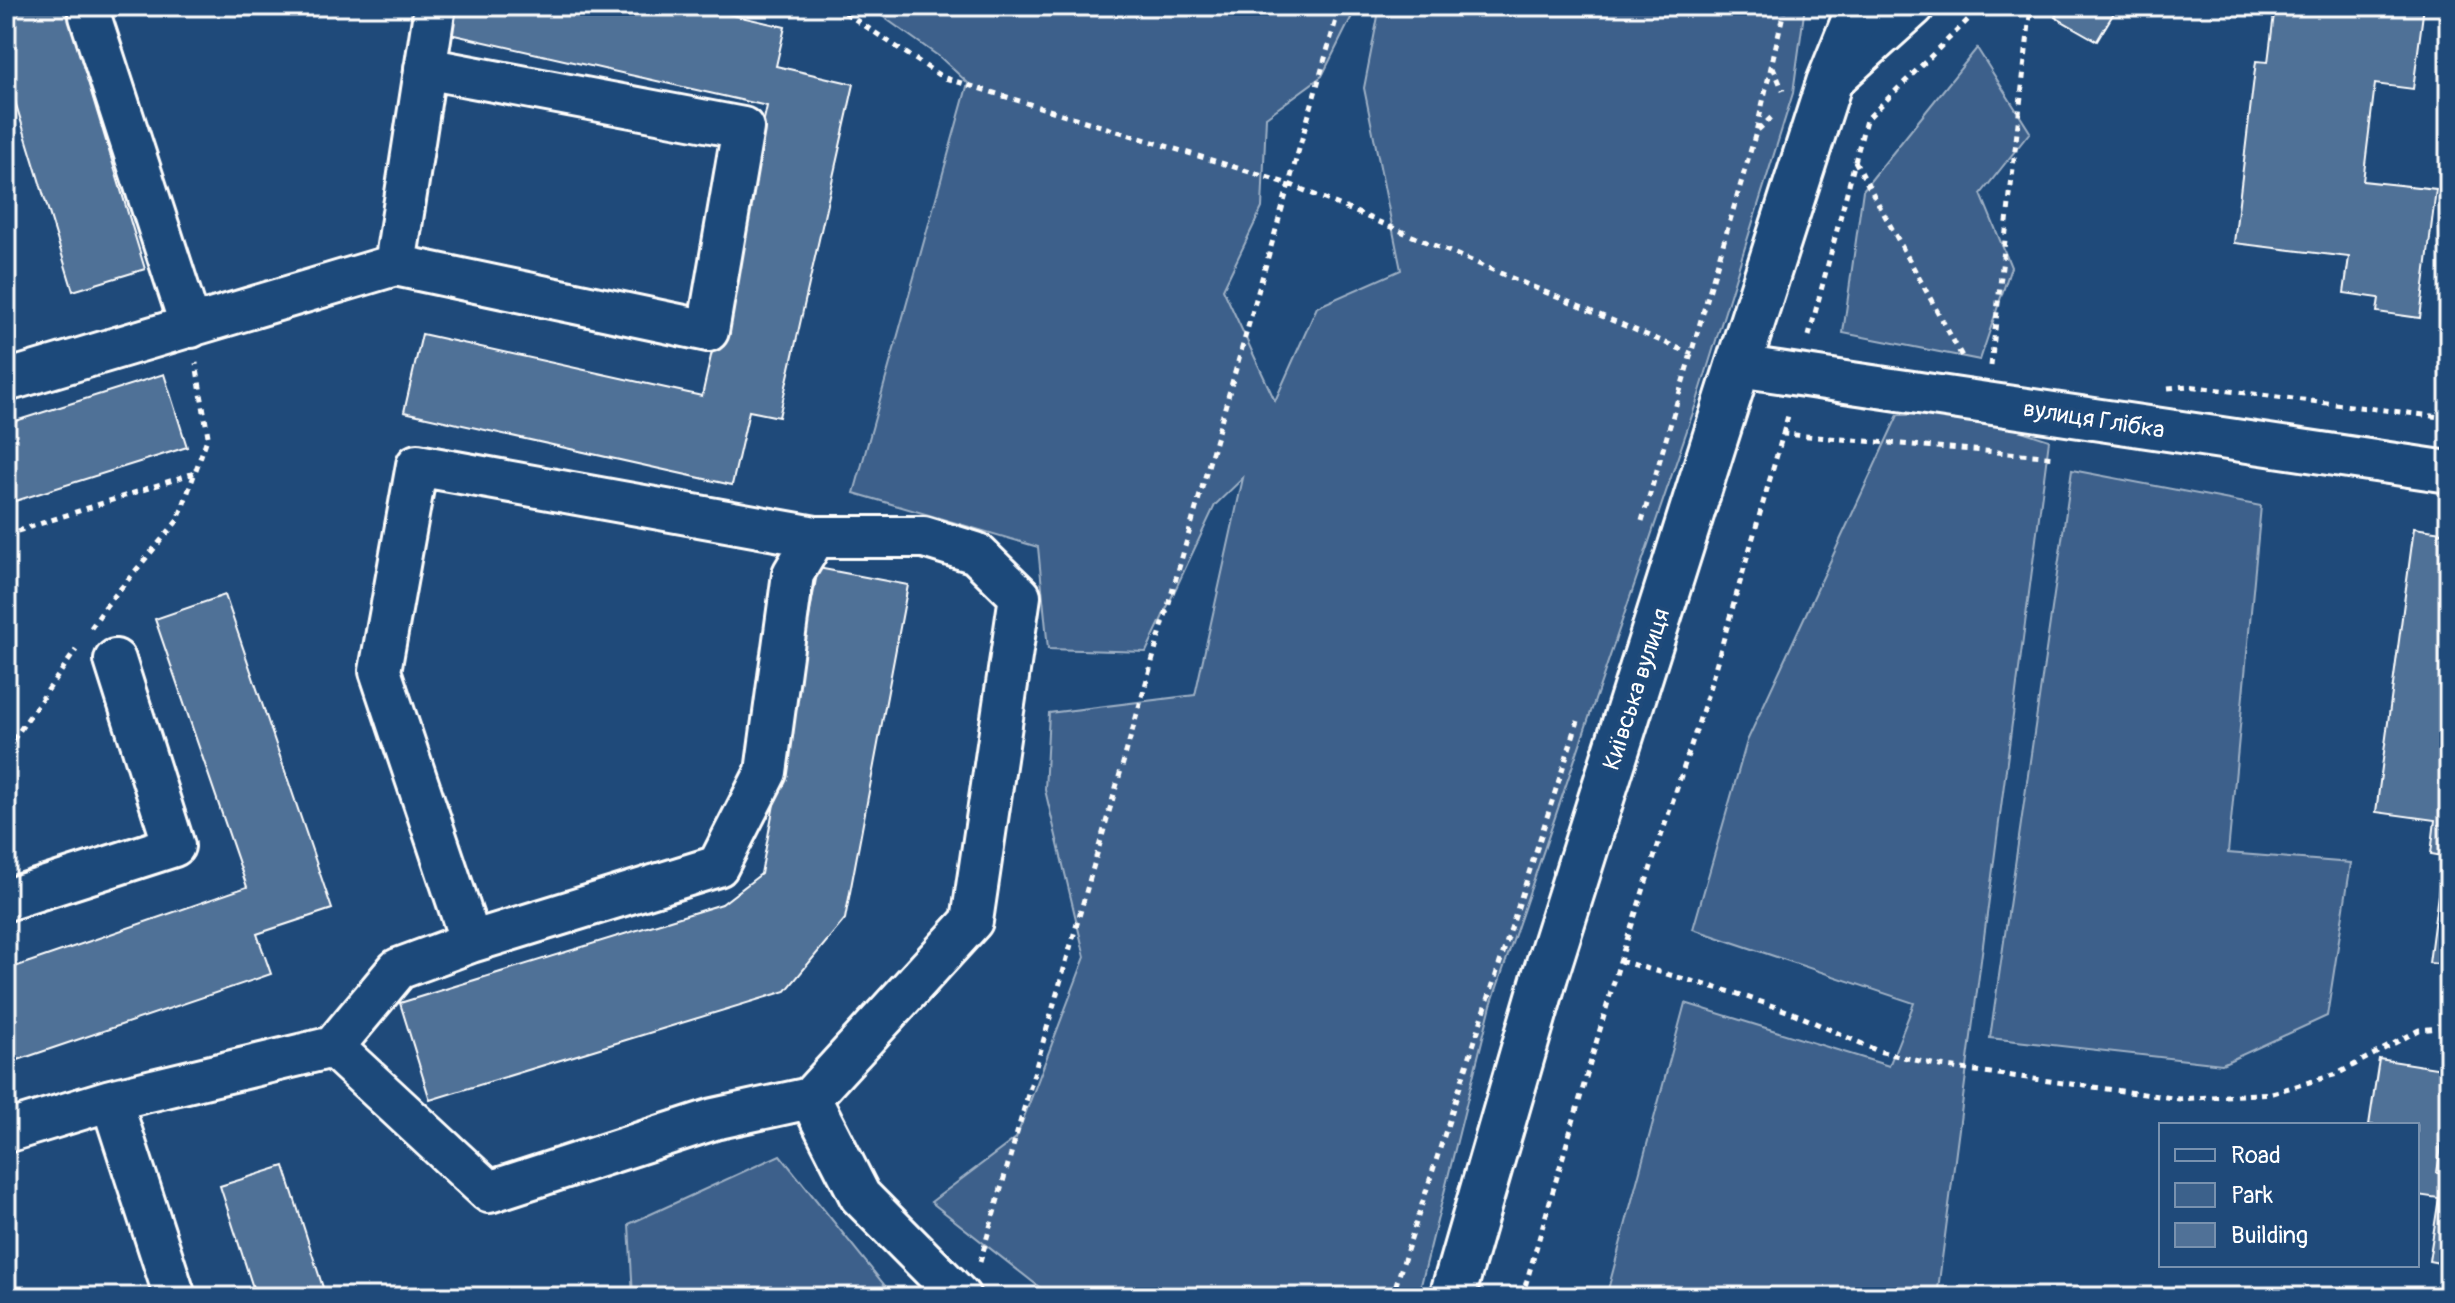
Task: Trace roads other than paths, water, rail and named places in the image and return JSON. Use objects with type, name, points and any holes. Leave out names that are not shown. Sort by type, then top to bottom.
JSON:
[{"type":"main road","name":"Київська вулиця","points":[[1829,83],[1844,6]]},
{"type":"main road","name":"Київська вулиця","points":[[1452,1297],[1545,976],[1829,83],[1860,6]]},
{"type":"street","points":[[395,265],[435,6]]},
{"type":"street","points":[[1829,83],[1914,6]]},
{"type":"street","points":[[90,16],[191,327]]},
{"type":"street","points":[[6,381],[395,265],[708,331],[743,128],[425,68]]},
{"type":"street","name":"вулиця Глібка","points":[[1738,366],[2449,472]]},
{"type":"street","points":[[333,1047],[489,1192],[714,1119],[810,1098],[972,921],[1020,596],[976,553],[924,537],[815,537],[417,465],[380,671],[471,942]]},
{"type":"street","points":[[6,1132],[111,1100],[333,1047],[398,969],[471,942],[718,866],[766,772],[793,574],[815,537]]},
{"type":"street","points":[[6,900],[174,846],[98,651]]},
{"type":"street","points":[[810,1098],[860,1196],[970,1282]]},
{"type":"street","points":[[111,1100],[175,1297]]}]
